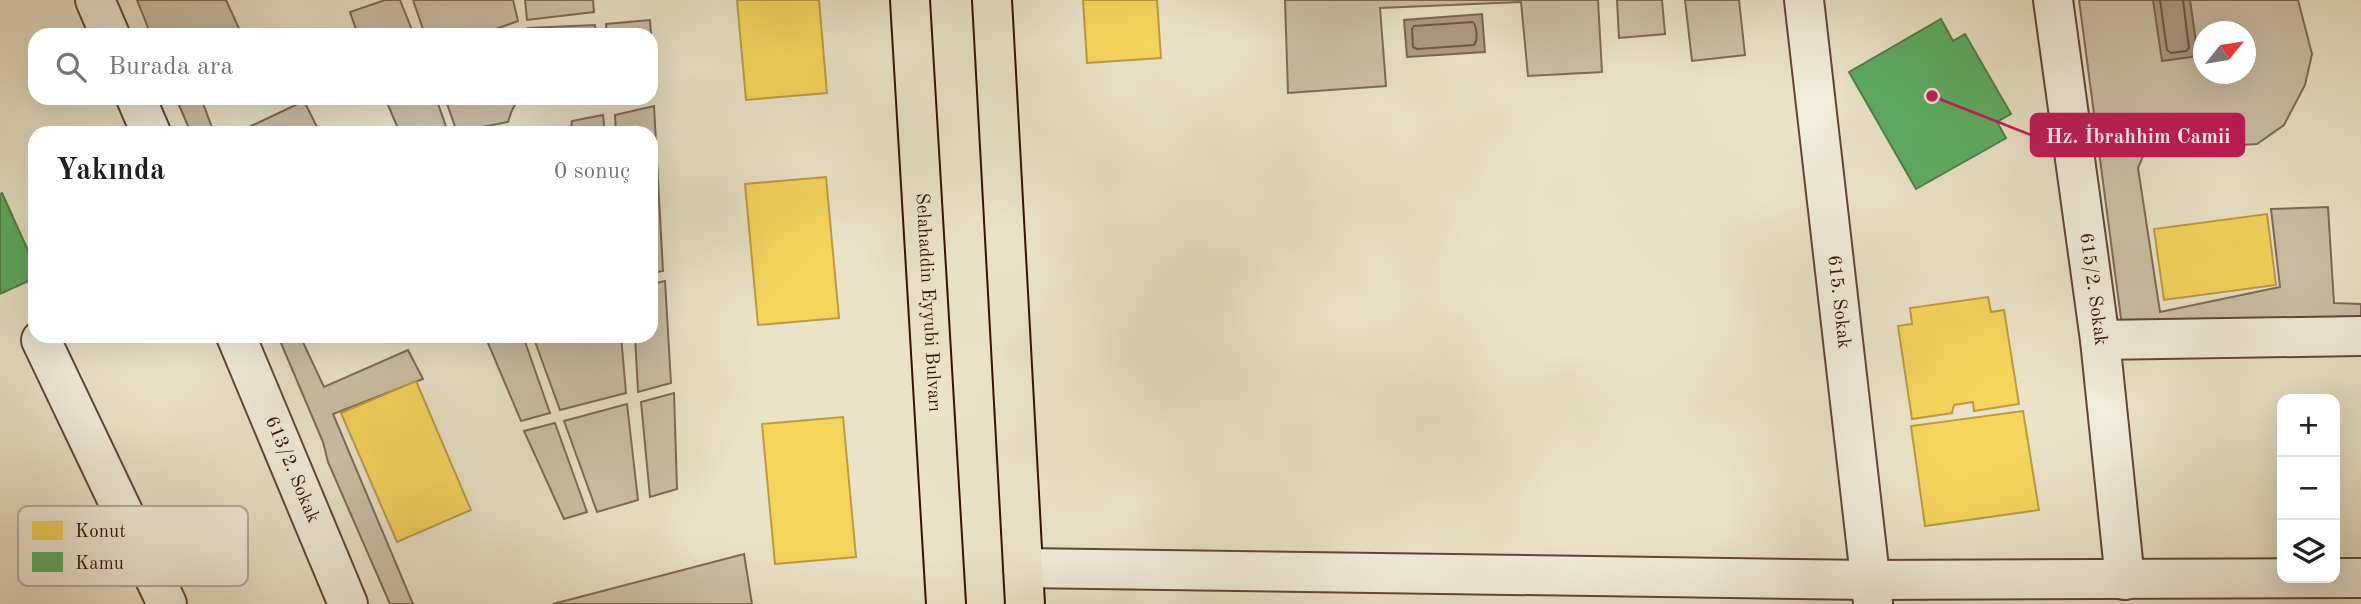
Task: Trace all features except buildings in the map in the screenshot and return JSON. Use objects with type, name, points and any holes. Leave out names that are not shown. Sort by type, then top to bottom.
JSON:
[{"type":"main road","name":"Selahaddin Eyyubi Bulvarı","points":[[910,0],[946,604]]},
{"type":"main road","points":[[992,0],[1024,586]]},
{"type":"street","points":[[95,0],[107,28]]},
{"type":"street","name":"615. Sokak","points":[[1804,0],[1872,592]]},
{"type":"street","name":"615/2. Sokak","points":[[2053,0],[2100,340],[2125,580]]},
{"type":"street","points":[[139,105],[148,126]]},
{"type":"street","points":[[2100,340],[2361,336]]},
{"type":"street","points":[[42,343],[120,506]]},
{"type":"street","name":"613/2. Sokak","points":[[239,343],[348,604]]},
{"type":"street","points":[[1024,586],[1872,592],[2125,580],[2361,578]]},
{"type":"street","points":[[158,586],[167,604]]},
{"type":"shaded area","points":[[137,0],[226,0],[239,28],[148,28]]},
{"type":"shaded area","points":[[385,0],[400,0],[411,28],[356,28],[350,12]]},
{"type":"shaded area","points":[[413,0],[513,0],[518,21],[498,28],[423,28]]},
{"type":"shaded area","points":[[525,0],[593,0],[594,12],[527,20]]},
{"type":"shaded area","points":[[1285,0],[1598,0],[1602,72],[1528,76],[1521,2],[1380,8],[1386,86],[1288,93]]},
{"type":"shaded area","points":[[1617,0],[1662,0],[1665,34],[1619,38]]},
{"type":"shaded area","points":[[1685,0],[1739,0],[1745,55],[1692,61]]},
{"type":"shaded area","points":[[2079,0],[2298,0],[2312,54],[2305,85],[2284,125],[2257,144],[2145,151],[2138,168],[2160,312],[2280,287],[2271,209],[2328,207],[2334,303],[2361,304],[2361,324],[2122,326]]},
{"type":"shaded area","points":[[650,20],[651,28],[606,28],[606,24]]},
{"type":"shaded area","points":[[595,25],[595,28],[528,28]]},
{"type":"shaded area","points":[[179,105],[204,105],[211,126],[188,126]]},
{"type":"shaded area","points":[[296,105],[306,105],[316,126],[251,126]]},
{"type":"shaded area","points":[[388,105],[438,105],[446,126],[397,126]]},
{"type":"shaded area","points":[[447,105],[516,105],[508,122],[488,126],[455,126]]},
{"type":"shaded area","points":[[654,106],[655,126],[616,126],[615,115]]},
{"type":"shaded area","points":[[603,115],[604,126],[571,126],[572,121]]},
{"type":"shaded area","points":[[658,179],[663,271],[658,272]]},
{"type":"shaded area","points":[[665,281],[671,383],[638,392],[635,343],[658,343],[658,282]]},
{"type":"shaded area","points":[[281,343],[303,343],[324,387],[408,350],[423,379],[333,414],[413,604],[390,604],[328,462],[323,442]]},
{"type":"shaded area","points":[[488,343],[525,343],[550,413],[521,421]]},
{"type":"shaded area","points":[[536,343],[622,343],[626,393],[560,410]]},
{"type":"shaded area","points":[[674,393],[677,489],[650,497],[641,402]]},
{"type":"shaded area","points":[[627,404],[638,500],[597,512],[564,421]]},
{"type":"shaded area","points":[[555,423],[587,512],[564,519],[524,431]]},
{"type":"shaded area","points":[[744,554],[752,604],[553,604]]},
{"type":"water","points":[[2153,0],[2190,0],[2193,57],[2162,61]]},
{"type":"water","points":[[1482,14],[1485,52],[1407,57],[1404,20]]},
{"type":"place","name":"Hz. İbrahhim Camii","points":[[1932,96]]}]
